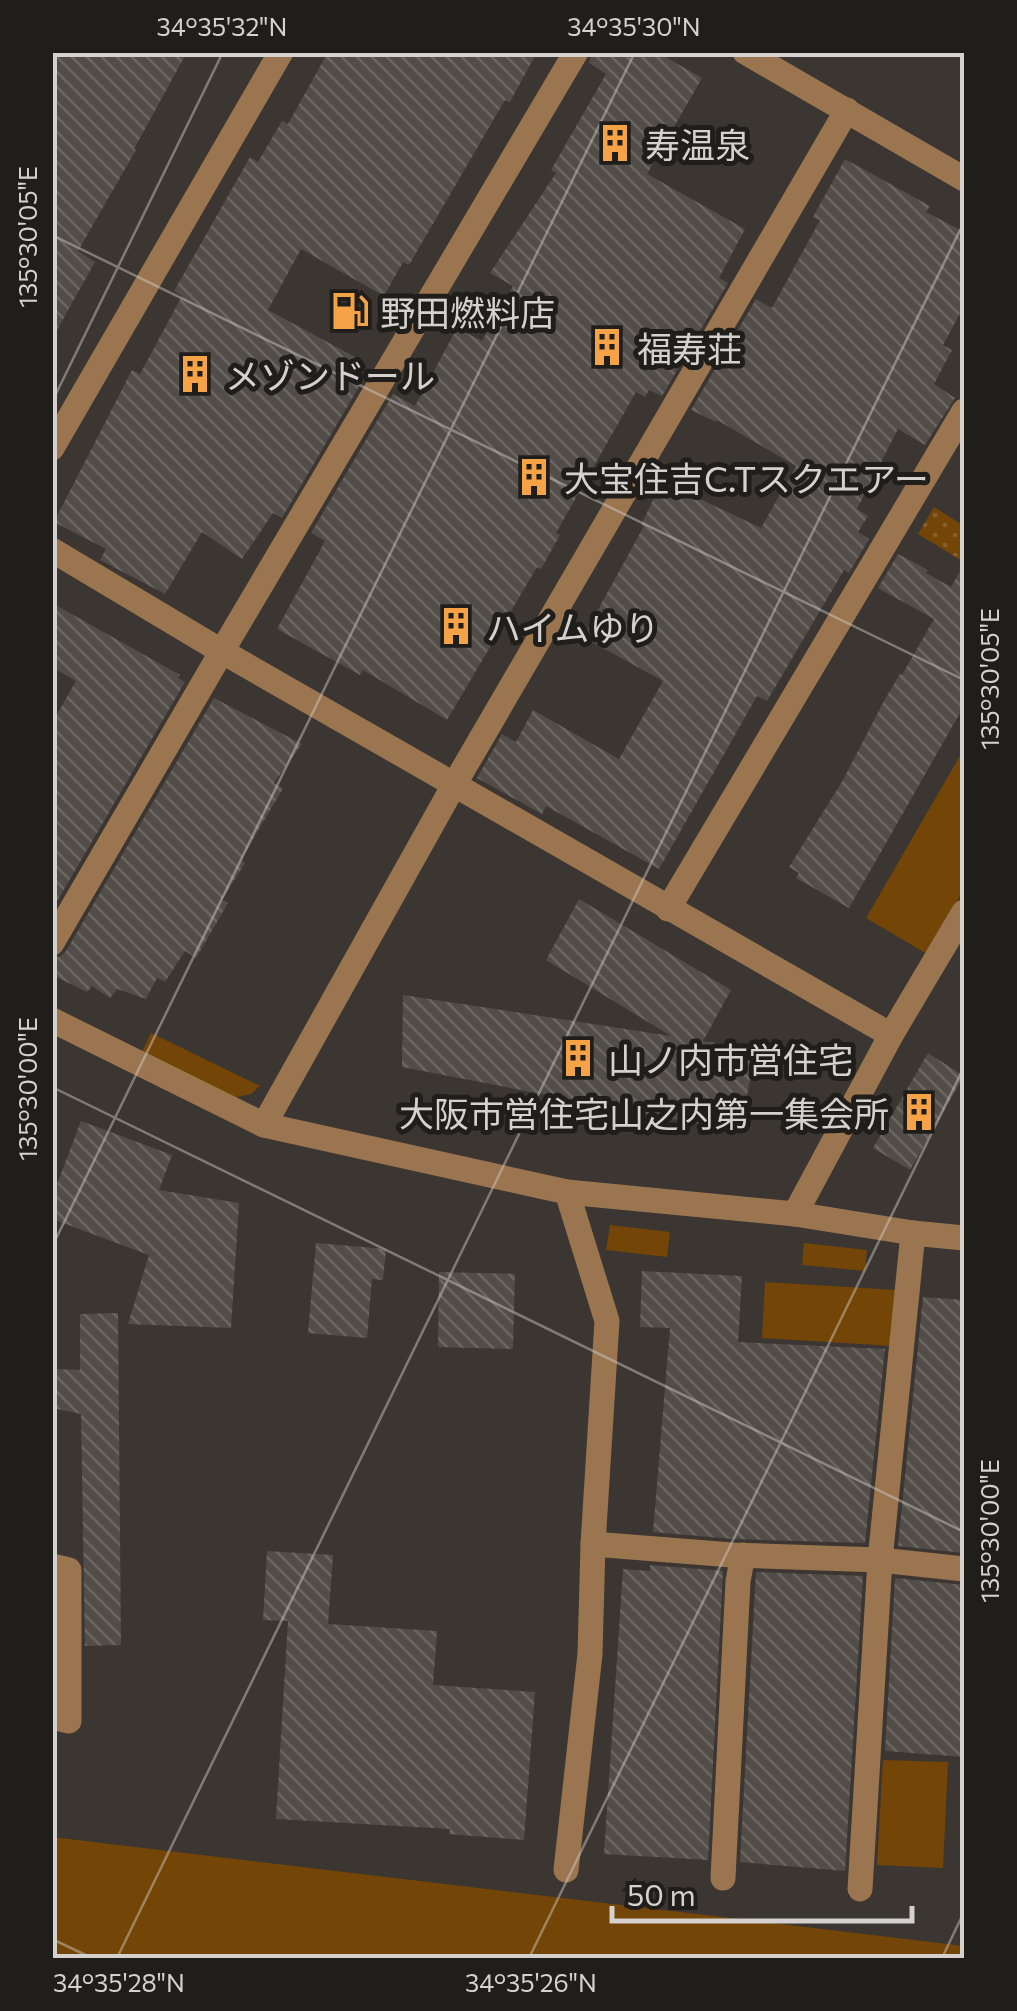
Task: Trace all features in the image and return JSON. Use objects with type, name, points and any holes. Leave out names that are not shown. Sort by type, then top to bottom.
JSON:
[{"type":"street","points":[[52,448],[281,52]]},
{"type":"street","points":[[52,943],[576,52]]},
{"type":"street","points":[[746,52],[964,179]]},
{"type":"street","points":[[264,1125],[454,784],[847,110]]},
{"type":"street","points":[[668,909],[964,411]]},
{"type":"street","points":[[52,550],[891,1035]]},
{"type":"street","points":[[795,1214],[891,1035],[964,912]]},
{"type":"street","points":[[52,1020],[264,1125],[567,1192],[795,1214],[964,1238]]},
{"type":"street","points":[[566,1870],[590,1654],[607,1320],[567,1192]]},
{"type":"street","points":[[860,1888],[880,1560],[914,1233]]},
{"type":"street","points":[[594,1544],[880,1560],[964,1569]]},
{"type":"street","points":[[723,1878],[738,1581],[743,1555]]},
{"type":"street","points":[[52,1566],[69,1570],[69,1721],[52,1718]]},
{"type":"shaded area","points":[[934,507],[964,526],[964,562],[918,534]]},
{"type":"shaded area","points":[[964,749],[964,889],[927,954],[866,918]]},
{"type":"shaded area","points":[[151,1033],[260,1086],[251,1094],[232,1098],[140,1056]]},
{"type":"shaded area","points":[[610,1225],[670,1232],[667,1257],[606,1250]]},
{"type":"shaded area","points":[[804,1243],[867,1250],[865,1271],[802,1265]]},
{"type":"shaded area","points":[[765,1282],[897,1290],[893,1346],[762,1338]]},
{"type":"shaded area","points":[[883,1760],[948,1762],[943,1868],[877,1865]]},
{"type":"shaded area","points":[[52,1837],[964,1946],[964,1958],[53,1958]]},
{"type":"building","points":[[52,52],[187,52],[78,251],[95,262],[52,339]]},
{"type":"building","points":[[328,52],[537,52],[409,265],[403,262],[384,296],[301,249],[268,310],[357,358],[350,371],[364,378],[282,518],[273,513],[242,559],[202,532],[165,594],[100,560],[106,549],[54,522],[132,370],[140,374],[182,296],[174,291],[250,157],[258,162],[282,121],[288,124]]},
{"type":"building","points":[[592,52],[657,52],[702,78],[647,174],[745,229],[719,278],[728,283],[662,396],[649,390],[645,397],[636,392],[556,533],[560,535],[541,569],[537,567],[447,720],[363,670],[360,675],[277,629],[325,541],[311,533],[393,394],[415,406],[457,328],[482,341],[513,286],[490,273],[556,173],[551,170],[606,74],[589,63]]},
{"type":"building","points":[[845,159],[930,206],[926,212],[964,232],[964,306],[943,345],[952,350],[934,384],[955,398],[925,445],[898,429],[857,509],[868,516],[858,532],[869,539],[849,573],[844,570],[767,701],[757,696],[659,869],[546,806],[542,814],[477,778],[502,734],[516,742],[533,710],[619,759],[663,681],[583,637],[644,526],[641,525],[662,481],[761,528],[796,466],[717,420],[691,410],[756,299],[772,308],[820,220],[813,217]]},
{"type":"building","points":[[898,554],[951,587],[964,564],[964,706],[849,908],[796,878],[799,873],[789,867],[934,619],[878,588]]},
{"type":"building","points":[[52,603],[180,675],[178,678],[185,682],[52,910],[52,723],[76,681],[52,667]]},
{"type":"building","points":[[214,698],[302,744],[274,783],[283,788],[241,860],[245,863],[222,900],[228,903],[196,958],[185,951],[165,982],[157,978],[146,999],[117,989],[110,998],[92,986],[87,992],[52,975],[52,959],[66,951]]},
{"type":"building","name":"山ノ内市営住宅","points":[[579,899],[731,990],[703,1041],[756,1049],[740,1132],[402,1067],[403,995],[671,1036],[546,960]]},
{"type":"building","name":"大阪市営住宅山之内第一集会所","points":[[928,1053],[964,1076],[910,1170],[873,1148]]},
{"type":"building","points":[[81,1121],[172,1155],[159,1190],[239,1203],[231,1328],[128,1324],[149,1255],[52,1219],[52,1197]]},
{"type":"building","points":[[316,1243],[386,1249],[383,1280],[372,1279],[367,1338],[308,1333]]},
{"type":"building","points":[[642,1271],[742,1276],[738,1342],[885,1349],[865,1543],[653,1532],[670,1328],[640,1327]]},
{"type":"building","points":[[439,1272],[515,1274],[513,1349],[438,1347]]},
{"type":"building","points":[[923,1297],[964,1300],[964,1553],[898,1546]]},
{"type":"building","points":[[118,1313],[121,1645],[85,1646],[81,1414],[52,1408],[52,1369],[80,1370],[80,1314]]},
{"type":"building","points":[[267,1551],[333,1555],[328,1624],[437,1631],[433,1685],[535,1692],[524,1840],[449,1834],[450,1829],[276,1819],[288,1621],[263,1620]]},
{"type":"building","points":[[650,1565],[723,1571],[708,1860],[604,1854],[623,1569],[650,1571]]},
{"type":"building","points":[[756,1572],[863,1576],[845,1871],[740,1862]]},
{"type":"building","points":[[895,1578],[964,1585],[964,1757],[885,1751]]},
{"type":"place","name":"寿温泉","points":[[615,143]]},
{"type":"place","name":"野田燃料店","points":[[350,311]]},
{"type":"place","name":"福寿荘","points":[[607,347]]},
{"type":"place","name":"メゾンドール","points":[[195,374]]},
{"type":"place","name":"大宝住吉C.Tスクエアー","points":[[534,477]]},
{"type":"place","name":"ハイムゆり","points":[[456,626]]},
{"type":"place","name":"山ノ内市営住宅","points":[[578,1058]]},
{"type":"place","name":"大阪市営住宅山之内第一集会所","points":[[919,1112]]}]
